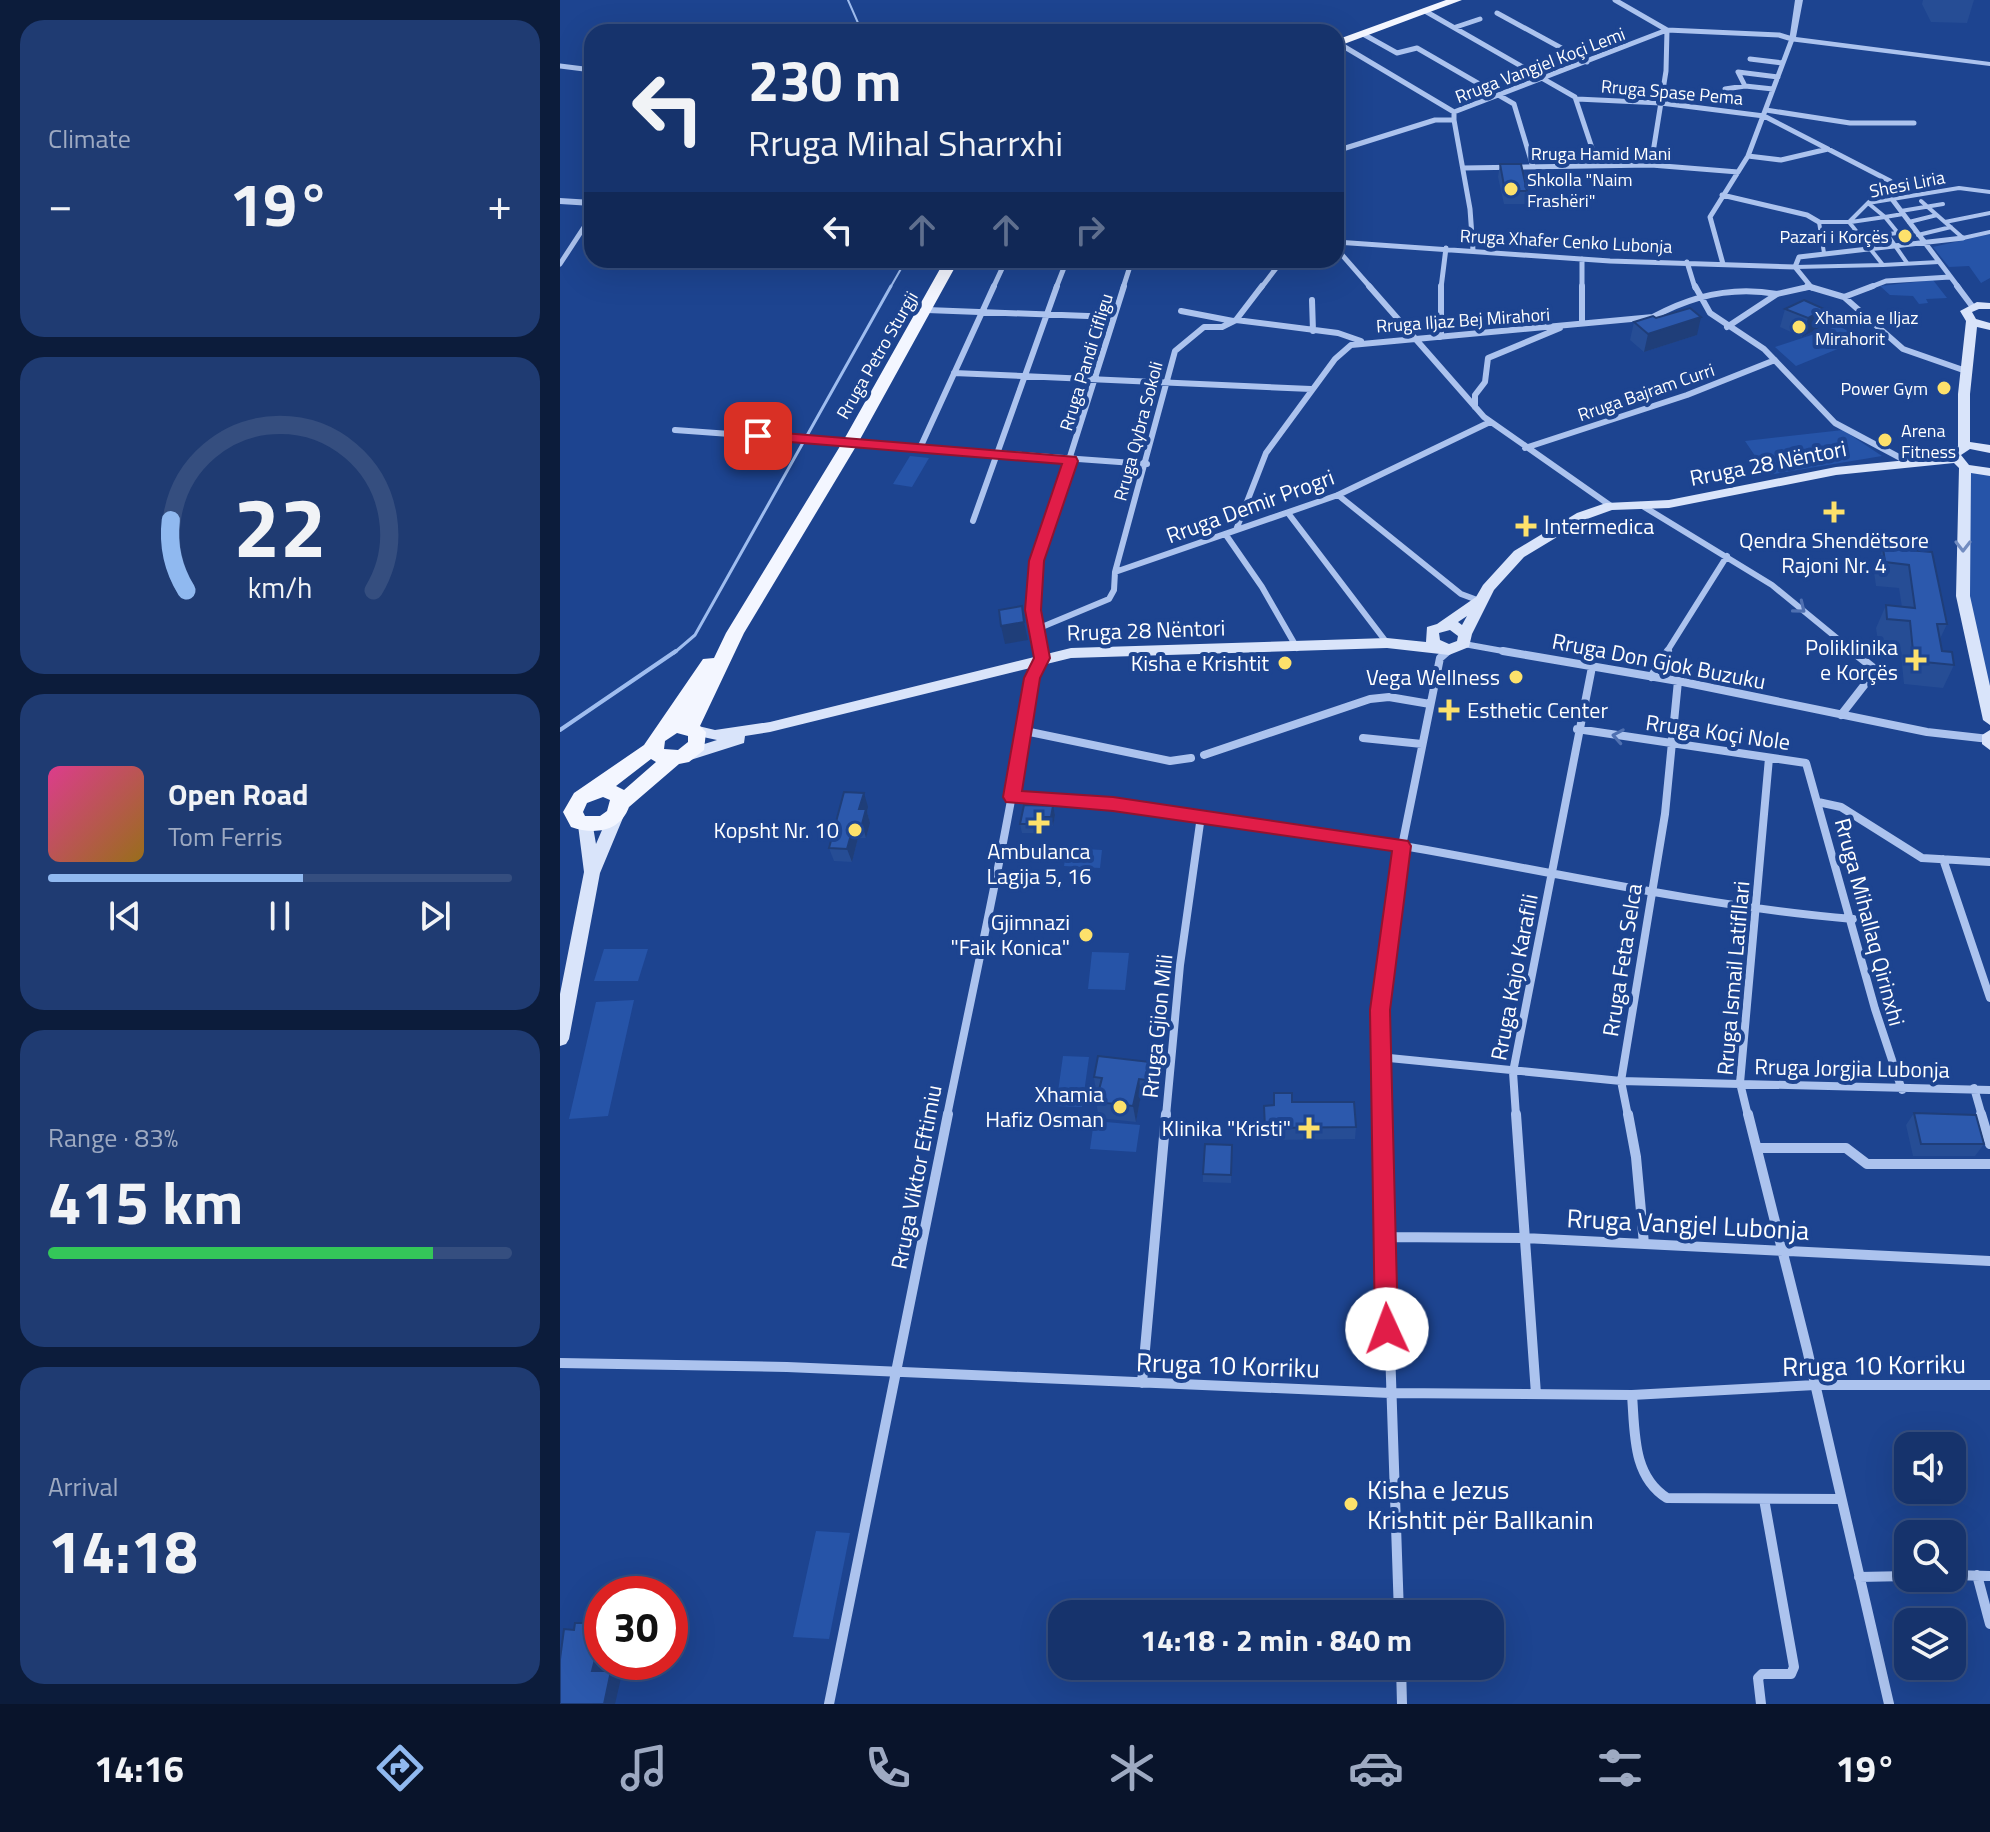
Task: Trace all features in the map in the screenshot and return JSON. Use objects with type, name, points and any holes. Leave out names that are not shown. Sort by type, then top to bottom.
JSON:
[{"type":"main road","points":[[1344,41],[1456,0]]},
{"type":"main road","name":"Rruga Petro Sturgji","points":[[692,729],[735,633],[850,443],[948,268]]},
{"type":"main road","points":[[1964,445],[1966,371],[1972,321],[1966,311],[1984,303]]},
{"type":"main road","points":[[1972,321],[1990,327]]},
{"type":"main road","points":[[1990,449],[1964,445],[1956,451],[1960,464],[1963,596],[1990,720]]},
{"type":"main road","name":"Rruga 28 Nëntori","points":[[1465,639],[1480,601],[1504,569],[1537,541],[1582,516],[1611,506],[1669,504],[1836,471],[1910,463],[1960,464],[1990,472]]},
{"type":"main road","name":"Rruga 28 Nëntori","points":[[1387,643],[1438,627],[1480,601]]},
{"type":"main road","points":[[1438,627],[1460,628],[1465,639],[1445,649],[1433,643],[1438,627]]},
{"type":"main road","name":"Rruga Petro Sturgji","points":[[667,729],[709,663],[735,633]]},
{"type":"main road","name":"Rruga 28 Nëntori","points":[[675,758],[770,727],[1071,653],[1387,643],[1445,649]]},
{"type":"main road","name":"Rruga 28 Nëntori","points":[[692,729],[715,735],[770,727]]},
{"type":"main road","points":[[560,825],[584,824],[601,824],[675,758],[697,745],[698,735],[692,729],[667,729],[656,737],[653,748],[577,800],[573,816],[584,824],[592,873]]},
{"type":"main road","points":[[653,748],[659,756],[675,758]]},
{"type":"main road","points":[[560,1039],[592,873],[619,808],[613,791],[577,800]]},
{"type":"street","points":[[1615,0],[1655,20],[1667,30],[1792,39],[1990,64]]},
{"type":"street","points":[[1723,264],[1710,217],[1748,156],[1792,39],[1799,0]]},
{"type":"street","points":[[1425,11],[1546,78],[1577,99],[1598,166]]},
{"type":"street","points":[[1497,13],[1587,62]]},
{"type":"street","points":[[1456,27],[1480,19]]},
{"type":"street","points":[[1651,165],[1669,42],[1667,30]]},
{"type":"street","name":"Rruga Vangjel Koçi Lemi","points":[[1344,148],[1435,120],[1454,120],[1454,112],[1667,30]]},
{"type":"street","points":[[1363,34],[1397,53],[1417,48],[1518,107],[1533,167]]},
{"type":"street","points":[[1344,47],[1454,112]]},
{"type":"street","points":[[1750,59],[1783,63]]},
{"type":"street","points":[[560,66],[584,69]]},
{"type":"street","points":[[1745,86],[1740,82],[1738,72],[1778,77]]},
{"type":"street","points":[[1725,89],[1745,86],[1773,89]]},
{"type":"street","name":"Rruga Spase Pema","points":[[1577,99],[1661,103],[1850,123],[1914,123]]},
{"type":"street","points":[[1765,113],[1909,191]]},
{"type":"street","points":[[1454,120],[1473,250]]},
{"type":"street","points":[[1748,156],[1781,160],[1828,149]]},
{"type":"street","name":"Rruga Hamid Mani","points":[[1463,168],[1651,165],[1738,172]]},
{"type":"street","points":[[1890,181],[1868,203],[1898,233]]},
{"type":"street","name":"Shesi Liria","points":[[1819,222],[1849,222],[1868,203],[1959,188],[1990,192]]},
{"type":"street","points":[[1722,195],[1807,215],[1819,222],[1824,253]]},
{"type":"street","points":[[1892,199],[1950,277],[1984,303]]},
{"type":"street","points":[[560,201],[584,202]]},
{"type":"street","points":[[1921,201],[1963,238]]},
{"type":"street","points":[[1849,222],[1943,204]]},
{"type":"street","points":[[1970,209],[1979,215]]},
{"type":"street","points":[[1945,222],[1990,213]]},
{"type":"street","points":[[1909,222],[1937,215]]},
{"type":"street","points":[[1849,222],[1883,265]]},
{"type":"street","points":[[560,264],[584,227]]},
{"type":"street","points":[[1861,237],[1951,227]]},
{"type":"street","points":[[1795,267],[1799,257],[1926,245],[1990,232]]},
{"type":"street","points":[[1887,234],[1907,263]]},
{"type":"street","name":"Rruga Xhafer Cenko Lubonja","points":[[1344,242],[1582,259],[1795,267]]},
{"type":"street","points":[[1441,337],[1440,296],[1446,248]]},
{"type":"street","points":[[1344,257],[1490,422],[1611,506]]},
{"type":"street","points":[[1582,259],[1582,323]]},
{"type":"street","points":[[1687,262],[1698,296],[1727,327],[1775,360],[1835,423],[1910,463]]},
{"type":"street","points":[[1795,267],[1939,262]]},
{"type":"street","points":[[1795,267],[1808,287]]},
{"type":"street","points":[[920,448],[1002,268]]},
{"type":"street","points":[[973,521],[1000,455],[1028,376],[1045,314],[1064,268]]},
{"type":"street","name":"Rruga Pandi Cifligu","points":[[1042,658],[1033,610],[1037,561],[1129,268]]},
{"type":"street","points":[[1181,311],[1235,320],[1276,268]]},
{"type":"street","points":[[1844,297],[1886,281],[1950,277]]},
{"type":"street","points":[[1698,296],[1758,292],[1777,294],[1808,287],[1844,297],[1903,349],[1966,371]]},
{"type":"street","points":[[1727,327],[1777,294]]},
{"type":"street","name":"Rruga Iljaz Bej Mirahori","points":[[1236,530],[1266,453],[1311,389],[1346,348],[1361,341],[1417,339],[1653,317],[1698,296]]},
{"type":"street","points":[[1312,300],[1313,331]]},
{"type":"street","points":[[927,310],[1114,317]]},
{"type":"street","name":"Rruga Qybra Sokoli","points":[[1115,572],[1147,464],[1164,382],[1175,351],[1204,327],[1222,327],[1235,320],[1338,333],[1361,341]]},
{"type":"street","points":[[1475,407],[1475,395],[1485,382],[1488,358],[1564,326]]},
{"type":"street","name":"Rruga Bajram Curri","points":[[1525,448],[1687,395],[1775,360]]},
{"type":"street","points":[[954,373],[1311,389]]},
{"type":"street","name":"Rruga Demir Progri","points":[[1115,572],[1338,495],[1490,422]]},
{"type":"street","points":[[675,430],[1070,461],[1147,464]]},
{"type":"street","points":[[1338,495],[1461,594],[1480,601]]},
{"type":"street","points":[[1641,504],[1772,585],[1876,670],[1841,715]]},
{"type":"street","points":[[1288,513],[1387,643]]},
{"type":"street","points":[[1226,535],[1262,587],[1297,648]]},
{"type":"street","points":[[1651,677],[1727,556]]},
{"type":"street","points":[[1037,629],[1109,599],[1114,590],[1115,572]]},
{"type":"street","name":"Rruga Don Gjok Buzuku","points":[[1465,639],[1927,732],[1990,740]]},
{"type":"street","points":[[1398,1600],[1383,1237],[1379,1057],[1381,981],[1402,846],[1440,658],[1445,649]]},
{"type":"street","name":"Rruga Viktor Eftimiu","points":[[829,1704],[1012,797],[1032,678],[1042,658]]},
{"type":"street","name":"Rruga Kajo Karafili","points":[[1536,1394],[1513,1072],[1568,796],[1577,729],[1592,667]]},
{"type":"street","name":"Rruga Feta Selca","points":[[1644,1244],[1636,1157],[1621,1081],[1665,814],[1669,745],[1678,681]]},
{"type":"street","points":[[1204,755],[1370,699],[1389,697],[1430,704]]},
{"type":"street","name":"Rruga Koçi Nole","points":[[1577,729],[1806,763]]},
{"type":"street","points":[[1025,731],[1170,761],[1191,758]]},
{"type":"street","points":[[1363,738],[1422,744]]},
{"type":"street","name":"Rruga Ismail Latifllari","points":[[1769,758],[1740,1083],[1783,1251],[1889,1704]]},
{"type":"street","name":"Rruga Mihallaq Qirinxhi","points":[[1806,763],[1853,919],[1880,1032],[1902,1090]]},
{"type":"street","points":[[1012,797],[1113,804],[1201,816],[1402,846],[1756,911],[1853,919]]},
{"type":"street","points":[[1818,802],[1841,807],[1915,855],[1990,862]]},
{"type":"street","name":"Rruga Gjion Mili","points":[[1142,1383],[1180,965],[1201,816]]},
{"type":"street","points":[[1943,859],[1990,998]]},
{"type":"street","name":"Rruga Jorgjia Lubonja","points":[[1379,1057],[1621,1081],[1990,1090]]},
{"type":"street","points":[[1974,1088],[1990,1144]]},
{"type":"street","points":[[1758,1148],[1846,1148],[1867,1164],[1990,1164]]},
{"type":"street","name":"Rruga Vangjel Lubonja","points":[[1383,1237],[1523,1238],[1990,1261]]},
{"type":"street","name":"Rruga 10 Korriku","points":[[560,1363],[787,1367],[1390,1393],[1632,1395],[1815,1385],[1990,1385]]},
{"type":"street","points":[[1632,1395],[1640,1455],[1647,1483],[1656,1494],[1667,1498],[1841,1499]]},
{"type":"street","points":[[1761,1704],[1758,1678],[1762,1674],[1791,1674],[1794,1667],[1764,1499]]},
{"type":"street","points":[[1966,1575],[1990,1576]]},
{"type":"street","points":[[1977,1575],[1990,1624]]},
{"type":"street","points":[[1859,1577],[1894,1576]]},
{"type":"street","points":[[1401,1680],[1402,1704]]},
{"type":"shaded area","points":[[1990,234],[1990,278],[1981,283],[1969,266],[1949,267],[1933,247]]},
{"type":"shaded area","points":[[1933,280],[1947,298],[1926,299],[1928,303],[1919,304],[1913,296],[1890,295],[1880,286]]},
{"type":"shaded area","points":[[1839,326],[1862,339],[1796,366],[1775,347]]},
{"type":"shaded area","points":[[1843,430],[1882,456],[1768,475],[1745,441]]},
{"type":"shaded area","points":[[910,456],[929,458],[912,487],[893,484]]},
{"type":"shaded area","points":[[1966,470],[1990,474],[1990,711],[1968,621]]},
{"type":"shaded area","points":[[1067,848],[1102,850],[1100,868],[1064,866]]},
{"type":"shaded area","points":[[604,949],[648,949],[638,981],[594,981]]},
{"type":"shaded area","points":[[1092,952],[1129,953],[1125,990],[1088,989]]},
{"type":"shaded area","points":[[634,1000],[608,1116],[569,1119],[596,1002]]},
{"type":"shaded area","points":[[1063,1056],[1089,1057],[1082,1107],[1056,1106]]},
{"type":"shaded area","points":[[1094,1121],[1140,1125],[1136,1152],[1090,1149]]},
{"type":"shaded area","points":[[816,1531],[850,1533],[829,1639],[793,1637]]},
{"type":"building","points":[[1500,164],[1521,164],[1527,191],[1505,191]]},
{"type":"building","points":[[1804,300],[1824,309],[1808,318],[1785,309]]},
{"type":"building","points":[[1690,308],[1701,317],[1648,334],[1634,322],[1653,316],[1656,318]]},
{"type":"building","points":[[1883,548],[1932,552],[1947,624],[1937,624],[1942,651],[1952,652],[1954,665],[1914,661],[1910,621],[1887,619],[1886,605],[1915,608],[1909,565],[1885,562]]},
{"type":"building","points":[[1022,606],[1024,622],[1001,626],[999,610]]},
{"type":"building","points":[[844,792],[864,793],[859,809],[866,809],[862,824],[854,824],[847,849],[829,848]]},
{"type":"building","points":[[1024,805],[1053,806],[1051,817],[1041,817],[1039,824],[1020,824]]},
{"type":"building","points":[[1098,1056],[1150,1062],[1147,1080],[1139,1079],[1133,1106],[1096,1102],[1102,1078],[1094,1077]]},
{"type":"building","points":[[1274,1093],[1292,1093],[1292,1102],[1354,1102],[1356,1127],[1265,1128],[1264,1106],[1274,1105]]},
{"type":"building","points":[[1914,1113],[1976,1115],[1984,1144],[1921,1144]]},
{"type":"building","points":[[1205,1144],[1232,1145],[1231,1175],[1203,1174]]},
{"type":"building","points":[[575,1623],[584,1623],[584,1680],[609,1680],[604,1704],[560,1704],[564,1629],[574,1630]]},
{"type":"waterway","points":[[848,0],[858,24]]},
{"type":"waterway","points":[[890,288],[901,268]]},
{"type":"waterway","points":[[674,653],[695,635],[891,286]]},
{"type":"waterway","points":[[560,730],[676,651]]},
{"type":"place","name":"Shkolla \"Naim Frashëri\"","points":[[1511,189]]},
{"type":"place","name":"Pazari i Korçës","points":[[1905,236]]},
{"type":"place","name":"Xhamia e Iljaz Mirahorit","points":[[1799,327]]},
{"type":"place","name":"Power Gym","points":[[1944,388]]},
{"type":"place","name":"Arena Fitness","points":[[1885,440]]},
{"type":"place","name":"Qendra Shendëtsore Rajoni Nr. 4","points":[[1834,512]]},
{"type":"place","name":"Intermedica","points":[[1526,526]]},
{"type":"place","name":"Poliklinika e Korçës","points":[[1916,660]]},
{"type":"place","name":"Kisha e Krishtit","points":[[1285,663]]},
{"type":"place","name":"Vega Wellness","points":[[1516,677]]},
{"type":"place","name":"Esthetic Center","points":[[1449,710]]},
{"type":"place","name":"Ambulanca Lagija 5, 16","points":[[1039,823]]},
{"type":"place","name":"Kopsht Nr. 10","points":[[855,830]]},
{"type":"place","name":"Gjimnazi \"Faik Konica\"","points":[[1086,935]]},
{"type":"place","name":"Xhamia Hafiz Osman","points":[[1120,1107]]},
{"type":"place","name":"Klinika \"Kristi\"","points":[[1309,1128]]},
{"type":"place","name":"Kisha e Jezus Krishtit për Ballkanin","points":[[1351,1504]]},
{"type":"route","points":[[758,436],[1070,461],[1037,561],[1033,610],[1042,658],[1032,678],[1012,797],[1113,804],[1402,846],[1388,927],[1380,1010],[1387,1329]]}]
